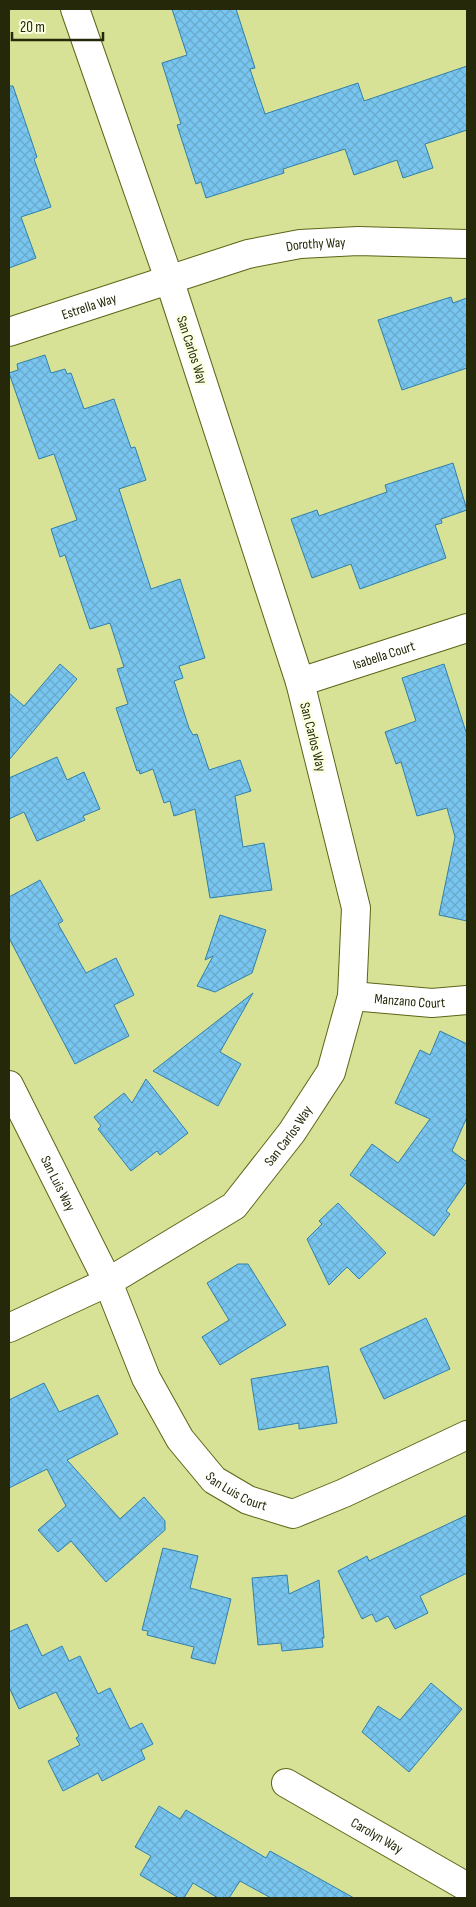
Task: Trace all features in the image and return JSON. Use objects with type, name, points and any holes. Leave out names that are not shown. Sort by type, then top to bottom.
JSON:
[{"type":"street","name":"San Carlos Way","points":[[9,1328],[108,1282],[234,1206],[292,1132],[331,1072],[352,996],[356,908],[300,682],[170,282],[75,9]]},
{"type":"street","name":"Dorothy Way","points":[[170,282],[248,254],[300,244],[358,241],[467,244]]},
{"type":"street","name":"Estrella Way","points":[[9,332],[170,282]]},
{"type":"street","name":"Isabella Court","points":[[300,682],[467,628]]},
{"type":"street","name":"Manzano Court","points":[[352,996],[432,1003],[467,1000]]},
{"type":"street","name":"San Luis Way","points":[[9,1085],[108,1282]]},
{"type":"street","name":"San Luis Court","points":[[108,1282],[146,1378],[180,1439],[214,1480],[248,1500],[293,1514],[344,1493],[467,1435]]},
{"type":"street","name":"Carolyn Way","points":[[286,1784],[467,1887]]},
{"type":"building","points":[[172,9],[236,9],[255,68],[250,69],[265,114],[358,83],[364,101],[467,66],[467,130],[425,144],[433,168],[403,178],[397,160],[354,175],[345,149],[283,169],[284,173],[206,198],[201,182],[196,184],[177,125],[181,124],[162,63],[187,55]]},
{"type":"building","points":[[9,86],[13,86],[37,157],[34,159],[51,207],[21,217],[36,258],[9,268]]},
{"type":"building","points":[[451,297],[453,303],[467,298],[467,368],[402,390],[378,320]]},
{"type":"building","points":[[45,355],[51,373],[65,369],[67,374],[71,373],[84,409],[114,399],[131,448],[135,447],[146,480],[119,489],[151,589],[180,579],[205,658],[179,666],[183,678],[174,681],[189,728],[193,735],[197,734],[209,770],[240,760],[251,791],[235,796],[243,847],[264,843],[272,890],[210,898],[195,809],[174,816],[170,801],[164,803],[153,769],[140,774],[139,770],[137,771],[116,708],[128,704],[117,669],[124,667],[110,623],[90,629],[65,555],[60,557],[51,529],[77,520],[54,454],[39,459],[9,373],[18,370],[17,364]]},
{"type":"building","points":[[453,463],[467,510],[441,519],[442,523],[435,525],[446,558],[360,589],[351,564],[312,578],[291,519],[317,510],[319,516],[387,492],[385,485]]},
{"type":"building","points":[[60,664],[77,679],[9,760],[9,693],[24,706]]},
{"type":"building","points":[[444,664],[467,735],[467,921],[439,915],[455,837],[447,808],[417,816],[401,762],[396,764],[385,732],[416,721],[402,678]]},
{"type":"building","points":[[57,757],[67,780],[84,772],[100,809],[83,816],[85,820],[37,841],[24,812],[9,819],[9,778]]},
{"type":"building","points":[[40,880],[63,921],[58,924],[86,973],[116,958],[134,995],[114,1005],[129,1036],[75,1064],[9,938],[9,897]]},
{"type":"building","points":[[220,915],[266,930],[252,973],[215,992],[197,986],[213,956],[205,960]]},
{"type":"building","points":[[253,993],[220,1052],[241,1064],[218,1106],[153,1071]]},
{"type":"building","points":[[440,1031],[467,1044],[467,1117],[452,1151],[467,1162],[467,1181],[446,1211],[450,1214],[434,1236],[350,1175],[372,1144],[398,1163],[430,1119],[395,1103],[420,1050],[430,1055]]},
{"type":"building","points":[[146,1079],[188,1133],[160,1155],[157,1151],[131,1171],[98,1129],[101,1126],[94,1117],[124,1093],[132,1103]]},
{"type":"building","points":[[338,1203],[386,1253],[359,1279],[347,1267],[329,1285],[307,1239],[322,1224],[319,1221]]},
{"type":"building","points":[[238,1264],[248,1264],[286,1325],[220,1365],[202,1337],[229,1320],[207,1283]]},
{"type":"building","points":[[426,1318],[450,1369],[384,1399],[360,1349]]},
{"type":"building","points":[[328,1366],[337,1423],[299,1429],[299,1423],[259,1430],[251,1379]]},
{"type":"building","points":[[44,1383],[59,1412],[98,1395],[118,1434],[67,1460],[120,1519],[144,1497],[165,1521],[165,1530],[106,1582],[71,1541],[58,1552],[38,1530],[66,1506],[47,1469],[9,1488],[9,1400]]},
{"type":"building","points":[[467,1515],[467,1573],[420,1596],[428,1613],[395,1629],[388,1616],[376,1622],[372,1614],[362,1619],[338,1571],[367,1556],[369,1561]]},
{"type":"building","points":[[163,1548],[198,1556],[190,1588],[231,1599],[215,1664],[191,1658],[194,1647],[147,1635],[148,1631],[142,1630]]},
{"type":"building","points":[[287,1575],[289,1594],[319,1580],[324,1638],[322,1638],[323,1647],[282,1651],[281,1643],[258,1645],[252,1578]]},
{"type":"building","points":[[27,1624],[42,1656],[62,1646],[69,1661],[80,1656],[98,1694],[110,1688],[130,1729],[142,1723],[153,1744],[141,1750],[145,1759],[102,1781],[98,1773],[63,1791],[48,1761],[80,1745],[76,1738],[79,1736],[56,1692],[19,1709],[9,1687],[9,1632]]},
{"type":"building","points":[[431,1683],[462,1709],[409,1772],[362,1732],[378,1706],[400,1720]]},
{"type":"building","points":[[159,1806],[180,1819],[186,1810],[266,1858],[270,1851],[354,1898],[271,1898],[240,1881],[229,1898],[218,1898],[193,1883],[184,1898],[179,1898],[140,1875],[151,1856],[135,1847]]}]
